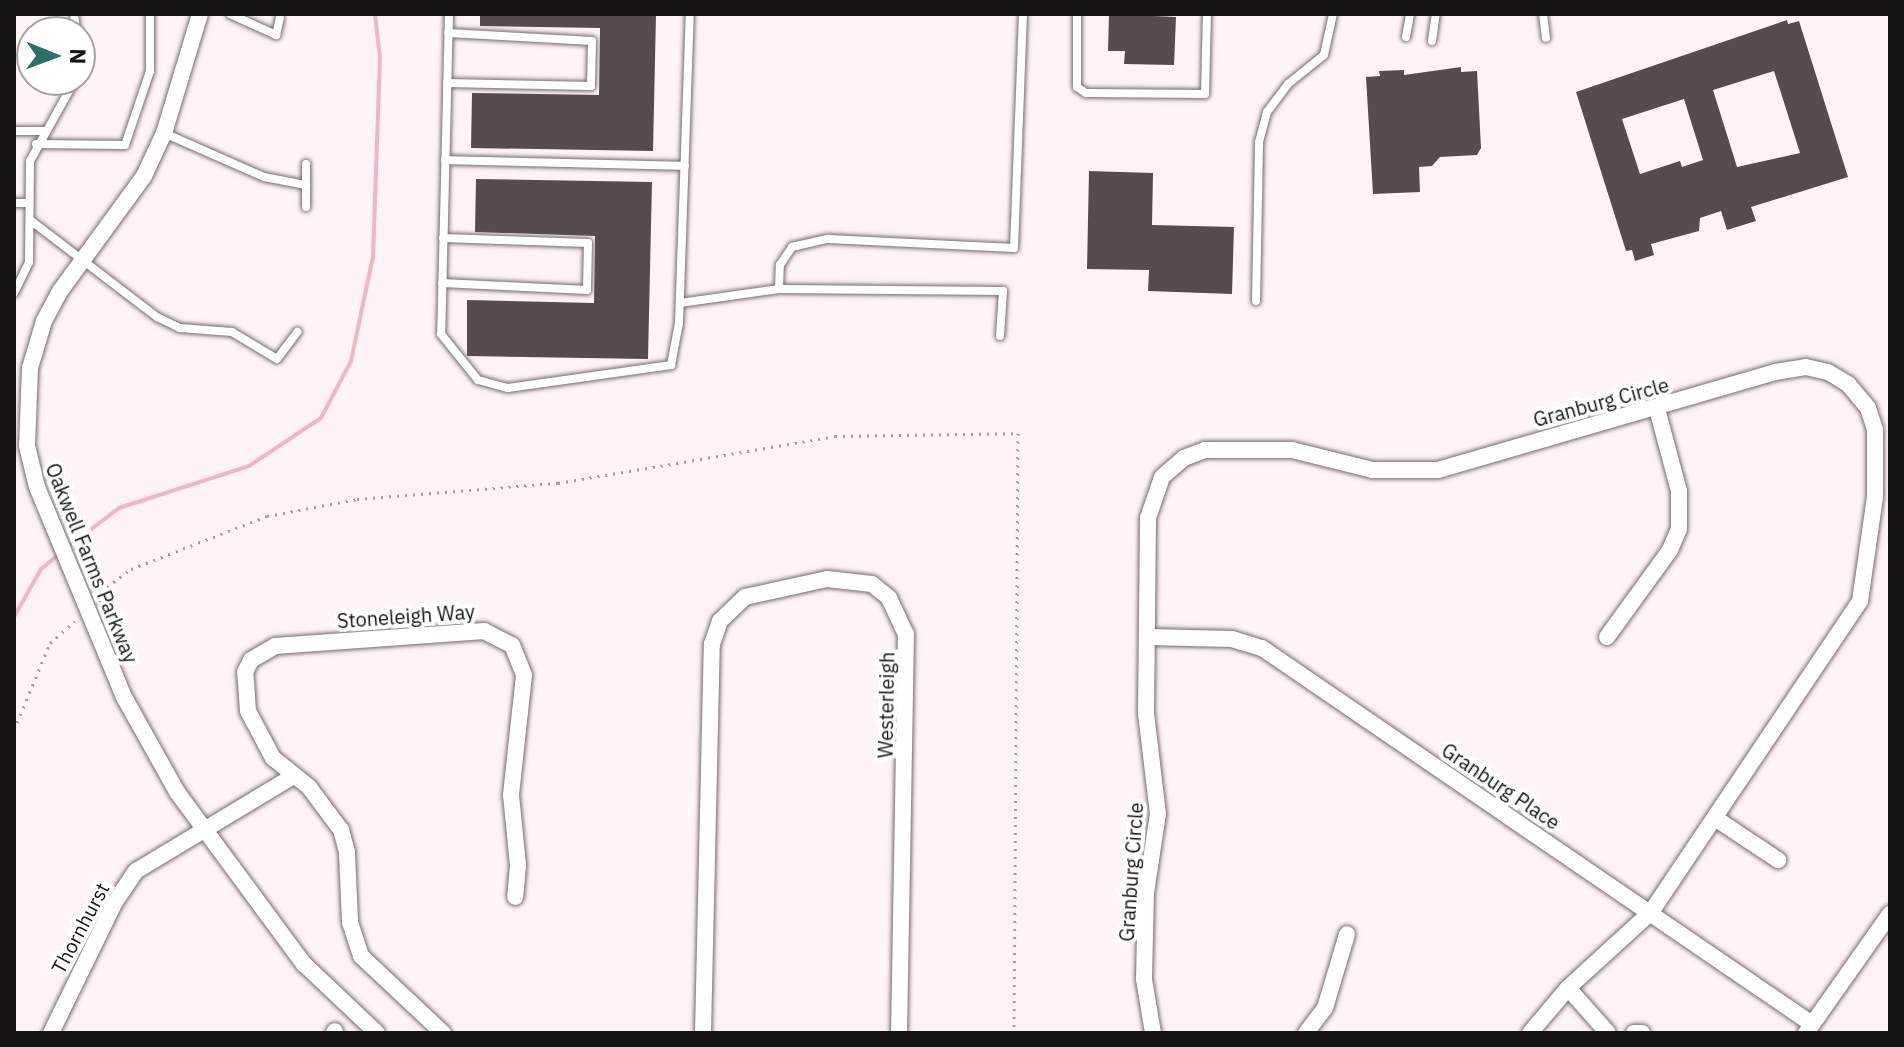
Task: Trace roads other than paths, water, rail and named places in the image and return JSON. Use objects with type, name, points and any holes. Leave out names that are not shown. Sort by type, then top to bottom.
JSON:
[{"type":"street","name":"Oakwell Farms Parkway","points":[[200,14],[164,133],[128,201],[60,291],[36,344],[21,449],[124,697],[201,828],[304,964],[377,1033]]},
{"type":"street","name":"Granburg Circle","points":[[1153,1033],[1144,979],[1146,908],[1158,814],[1147,734],[1148,637],[1152,497],[1162,477],[1184,458],[1205,450],[1292,450],[1372,470],[1427,472],[1806,367],[1848,384],[1868,408],[1875,430],[1875,497],[1860,601],[1650,913],[1568,988],[1530,1033]]},
{"type":"street","points":[[1607,637],[1679,529],[1679,491],[1657,409]]},
{"type":"street","name":"Westerleigh","points":[[703,1033],[712,644],[720,621],[745,597],[827,579],[872,584],[889,598],[906,634],[899,1033]]},
{"type":"street","name":"Stoneleigh Way","points":[[292,777],[273,758],[248,711],[245,672],[257,655],[275,646],[484,631],[503,637],[524,675],[511,795],[518,865],[515,897]]},
{"type":"street","name":"Granburg Place","points":[[1148,637],[1232,639],[1262,648],[1650,913],[1809,1029]]},
{"type":"street","points":[[292,777],[309,787],[341,830],[350,922],[361,956],[443,1033]]},
{"type":"street","name":"Thornhurst","points":[[51,1033],[136,871],[201,828],[292,777]]},
{"type":"street","points":[[1715,818],[1778,860]]},
{"type":"street","points":[[1809,1029],[1890,914]]},
{"type":"street","points":[[1306,1033],[1325,1008],[1347,934]]},
{"type":"street","points":[[1568,988],[1608,1033]]},
{"type":"street","points":[[1634,1033],[1642,1033]]},
{"type":"lane","points":[[36,144],[125,145],[150,71],[150,14]]},
{"type":"lane","points":[[230,14],[276,35],[280,18]]},
{"type":"lane","points":[[449,14],[441,334],[478,380],[508,388],[671,365],[680,303],[690,14]]},
{"type":"lane","points":[[779,289],[780,265],[792,247],[828,239],[1014,248],[1023,14]]},
{"type":"lane","points":[[1077,14],[1077,87],[1086,93],[1205,94],[1207,14]]},
{"type":"lane","points":[[1256,301],[1259,142],[1267,112],[1288,84],[1324,55],[1333,14]]},
{"type":"lane","points":[[1406,37],[1410,14]]},
{"type":"lane","points":[[1432,41],[1436,14]]},
{"type":"lane","points":[[1543,14],[1546,38]]},
{"type":"lane","points":[[447,83],[591,86],[592,41],[448,33]]},
{"type":"lane","points":[[14,293],[18,274],[29,262],[29,203],[36,144],[59,115],[68,96]]},
{"type":"lane","points":[[14,131],[45,131]]},
{"type":"lane","points":[[164,133],[264,177],[306,185]]},
{"type":"lane","points":[[445,160],[685,166]]},
{"type":"lane","points":[[306,164],[306,207]]},
{"type":"lane","points":[[14,203],[29,203]]},
{"type":"lane","points":[[30,220],[157,317],[180,328],[232,332],[277,359],[297,332]]},
{"type":"lane","points":[[442,283],[587,290],[588,243],[443,238]]},
{"type":"lane","points":[[680,303],[779,289],[1003,291],[1000,336]]},
{"type":"waterway","points":[[68,547],[119,508],[249,466],[321,418],[351,361],[373,257],[380,58],[375,14]]},
{"type":"waterway","points":[[14,617],[41,569],[61,553]]}]
